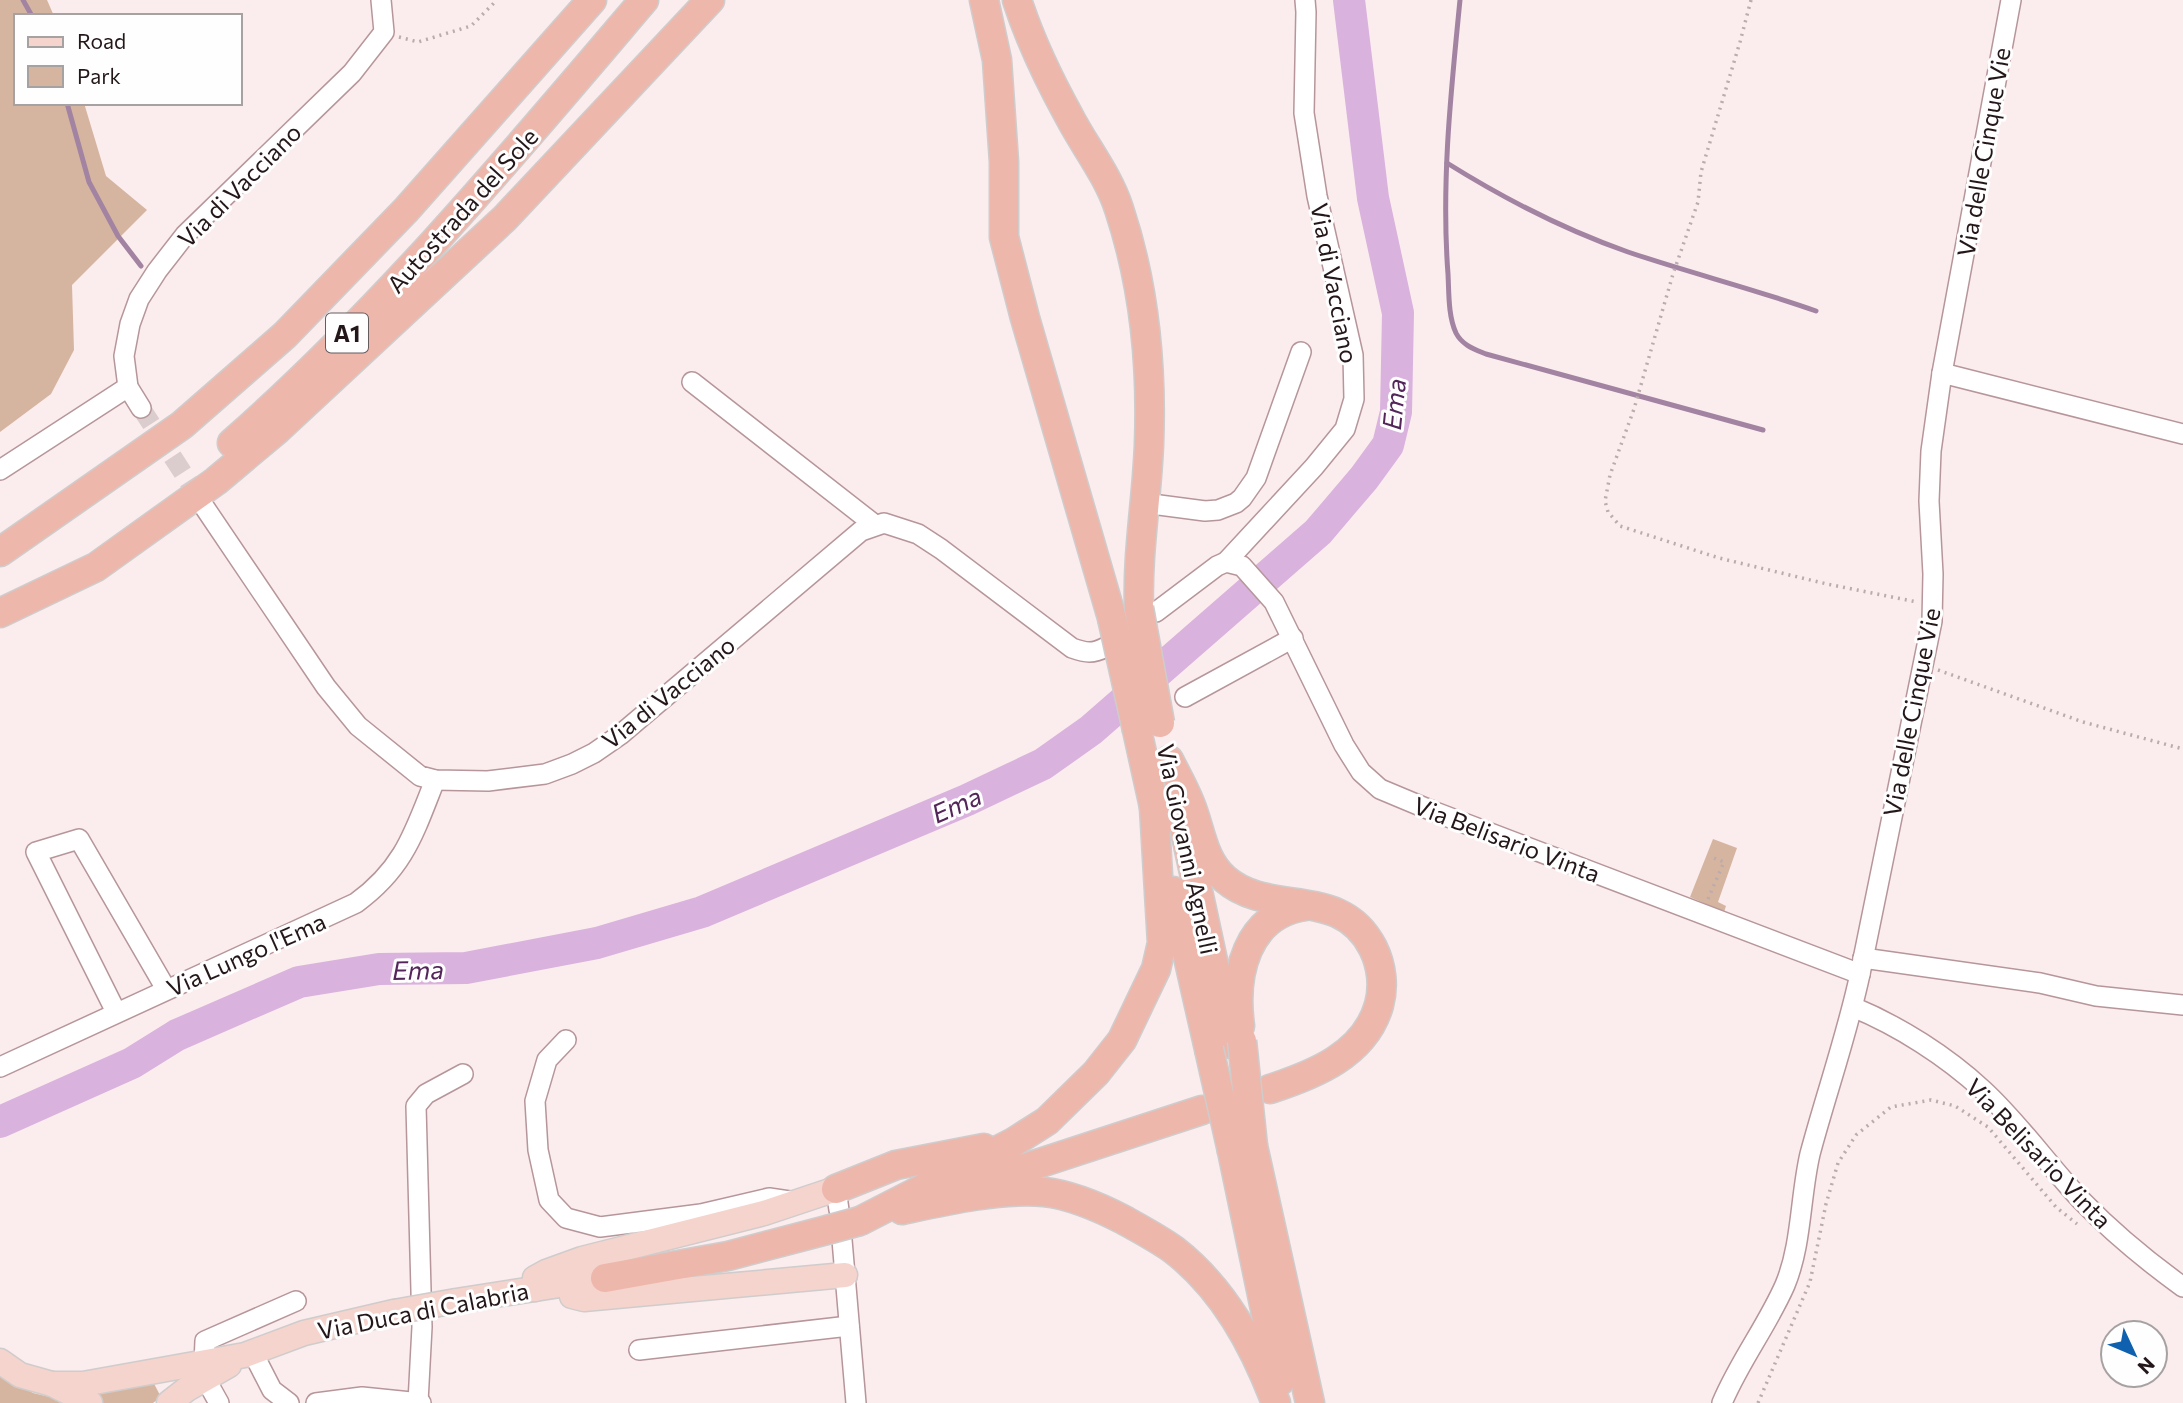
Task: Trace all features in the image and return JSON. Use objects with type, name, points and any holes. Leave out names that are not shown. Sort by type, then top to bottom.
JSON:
[{"type":"highway","name":"Autostrada del Sole","points":[[0,612],[141,514],[216,457],[284,397],[422,257],[644,0]]},
{"type":"highway","points":[[0,612],[96,567],[216,481],[278,429],[505,218],[710,0]]},
{"type":"highway","points":[[966,0],[999,101]]},
{"type":"highway","points":[[984,0],[997,60],[999,101]]},
{"type":"highway","points":[[1017,0],[1027,32],[1069,117]]},
{"type":"highway","points":[[1036,0],[1069,117]]},
{"type":"highway","name":"Autostrada del Sole","points":[[0,551],[182,425],[285,335],[406,209],[589,2]]},
{"type":"highway","name":"Via Giovanni Agnelli","points":[[999,101],[1004,162],[1004,237],[1112,618],[1148,726],[1169,760],[1227,1045]]},
{"type":"highway","name":"Via Giovanni Agnelli","points":[[1069,117],[1105,177],[1119,208],[1138,287],[1150,375],[1149,446],[1138,569],[1148,610],[1148,726],[1154,807],[1227,1045]]},
{"type":"highway","points":[[1169,760],[1191,805],[1202,846],[1224,878],[1251,894],[1331,909],[1353,922],[1370,942],[1377,957],[1381,973],[1379,1003],[1368,1029],[1355,1045],[1332,1064],[1305,1077],[1269,1089]]},
{"type":"highway","points":[[605,1278],[728,1256],[841,1218],[1014,1142],[1047,1121],[1122,1040],[1156,969],[1162,943],[1154,807]]},
{"type":"highway","points":[[1285,1403],[1227,1045],[1239,1020],[1240,971],[1251,943],[1267,920],[1279,913],[1316,905]]},
{"type":"highway","points":[[905,1209],[1202,1110]]},
{"type":"highway","points":[[841,1218],[869,1175],[896,1166],[1014,1142]]},
{"type":"highway","points":[[1242,1148],[1310,1403]]},
{"type":"highway","points":[[841,1218],[1013,1191],[1046,1192],[1080,1200],[1108,1212],[1174,1250],[1211,1286],[1239,1324],[1260,1361],[1276,1403]]},
{"type":"main road","points":[[535,1289],[535,1278],[582,1259],[764,1213],[797,1202],[841,1218]]},
{"type":"main road","points":[[569,1283],[572,1296],[584,1299],[845,1275]]},
{"type":"main road","name":"Via Duca di Calabria","points":[[52,1384],[83,1384],[205,1371],[304,1333],[394,1312],[605,1278]]},
{"type":"main road","points":[[0,1360],[20,1374],[52,1384],[90,1403]]},
{"type":"main road","name":"Via Duca di Calabria","points":[[169,1403],[205,1371]]},
{"type":"street","points":[[381,0],[384,32]]},
{"type":"street","name":"Via di Vacciano","points":[[1148,610],[1226,562],[1314,467],[1345,429],[1354,399],[1353,355],[1318,196],[1304,113],[1305,0]]},
{"type":"street","name":"Via delle Cinque Vie","points":[[1722,1403],[1746,1353],[1770,1316],[1789,1272],[1810,1157],[1862,966],[1932,621],[1929,501],[1931,452],[1942,373],[2011,0]]},
{"type":"street","name":"Via di Vacciano","points":[[141,408],[128,387],[124,356],[130,324],[139,299],[157,271],[185,235],[352,73],[384,32]]},
{"type":"street","points":[[1144,503],[1205,511],[1230,506],[1242,498],[1256,478],[1301,352]]},
{"type":"street","points":[[1942,373],[2183,434]]},
{"type":"street","points":[[692,382],[875,525],[894,525],[918,534],[1072,648],[1093,653],[1106,647]]},
{"type":"street","points":[[0,470],[128,387]]},
{"type":"street","name":"Via di Vacciano","points":[[203,505],[326,688],[358,726],[420,776],[435,780],[488,781],[545,774],[594,753],[620,735],[861,531],[875,525]]},
{"type":"street","name":"Via Belisario Vinta","points":[[1226,562],[1235,563],[1253,577],[1274,602],[1344,745],[1361,772],[1380,789],[1723,922],[1862,966],[2040,983],[2096,996],[2183,1005]]},
{"type":"street","points":[[1185,697],[1293,638]]},
{"type":"street","name":"Via Lungo l'Ema","points":[[0,1068],[166,989],[338,913],[368,894],[381,883],[403,855],[435,780]]},
{"type":"street","points":[[116,1012],[36,852],[79,839],[166,989]]},
{"type":"street","name":"Via Belisario Vinta","points":[[1853,1007],[1875,1016],[1953,1065],[1984,1091],[2120,1238],[2183,1287]]},
{"type":"street","points":[[566,1040],[547,1060],[535,1101],[538,1150],[549,1200],[566,1218],[600,1227],[701,1214],[769,1198],[797,1202]]},
{"type":"street","points":[[316,1403],[362,1396],[420,1403],[422,1327],[416,1106],[426,1094],[463,1074]]},
{"type":"street","points":[[841,1218],[856,1403]]},
{"type":"street","name":"Via Duca di Calabria","points":[[205,1371],[205,1341],[296,1301]]},
{"type":"street","points":[[639,1350],[849,1326]]},
{"type":"street","points":[[249,1354],[272,1390],[289,1403]]},
{"type":"street","points":[[205,1371],[219,1403]]},
{"type":"path","points":[[384,32],[418,42],[471,26],[496,0]]},
{"type":"path","points":[[1751,0],[1701,172],[1698,202],[1672,274],[1634,409],[1610,475],[1605,501],[1608,512],[1620,526],[1719,558],[1827,584],[1933,604]]},
{"type":"path","points":[[1923,665],[2083,722],[2183,749]]},
{"type":"path","points":[[1714,858],[1724,862],[1707,900],[1728,911],[1723,922]]},
{"type":"path","points":[[1758,1403],[1810,1282],[1826,1204],[1838,1163],[1856,1135],[1891,1107],[1931,1100],[1955,1106],[1988,1127],[2056,1207],[2077,1224]]},
{"type":"green space","points":[[0,0],[47,0],[53,14],[14,14],[14,105],[85,105],[106,176],[147,210],[72,285],[74,350],[51,394],[0,432]]},
{"type":"green space","points":[[1713,839],[1737,848],[1718,902],[1726,906],[1724,912],[1690,897]]},
{"type":"green space","points":[[0,1374],[33,1393],[75,1403],[0,1403]]},
{"type":"green space","points":[[151,1378],[161,1397],[153,1403],[102,1403],[91,1390]]},
{"type":"waterway","points":[[23,0],[31,14]]},
{"type":"waterway","name":"Ema","points":[[0,1122],[132,1063],[177,1035],[299,982],[379,969],[466,968],[597,943],[702,912],[967,800],[1043,764],[1091,730],[1318,532],[1388,445],[1396,412],[1398,313],[1373,198],[1349,0]]},
{"type":"waterway","points":[[1460,0],[1448,137],[1446,206],[1449,304],[1453,326],[1459,337],[1469,346],[1486,354],[1763,430]]},
{"type":"waterway","points":[[68,105],[89,182],[118,236],[141,266]]},
{"type":"waterway","points":[[1447,163],[1490,189],[1581,234],[1651,260],[1816,311]]},
{"type":"tunnel","points":[[141,408],[203,504]]}]
